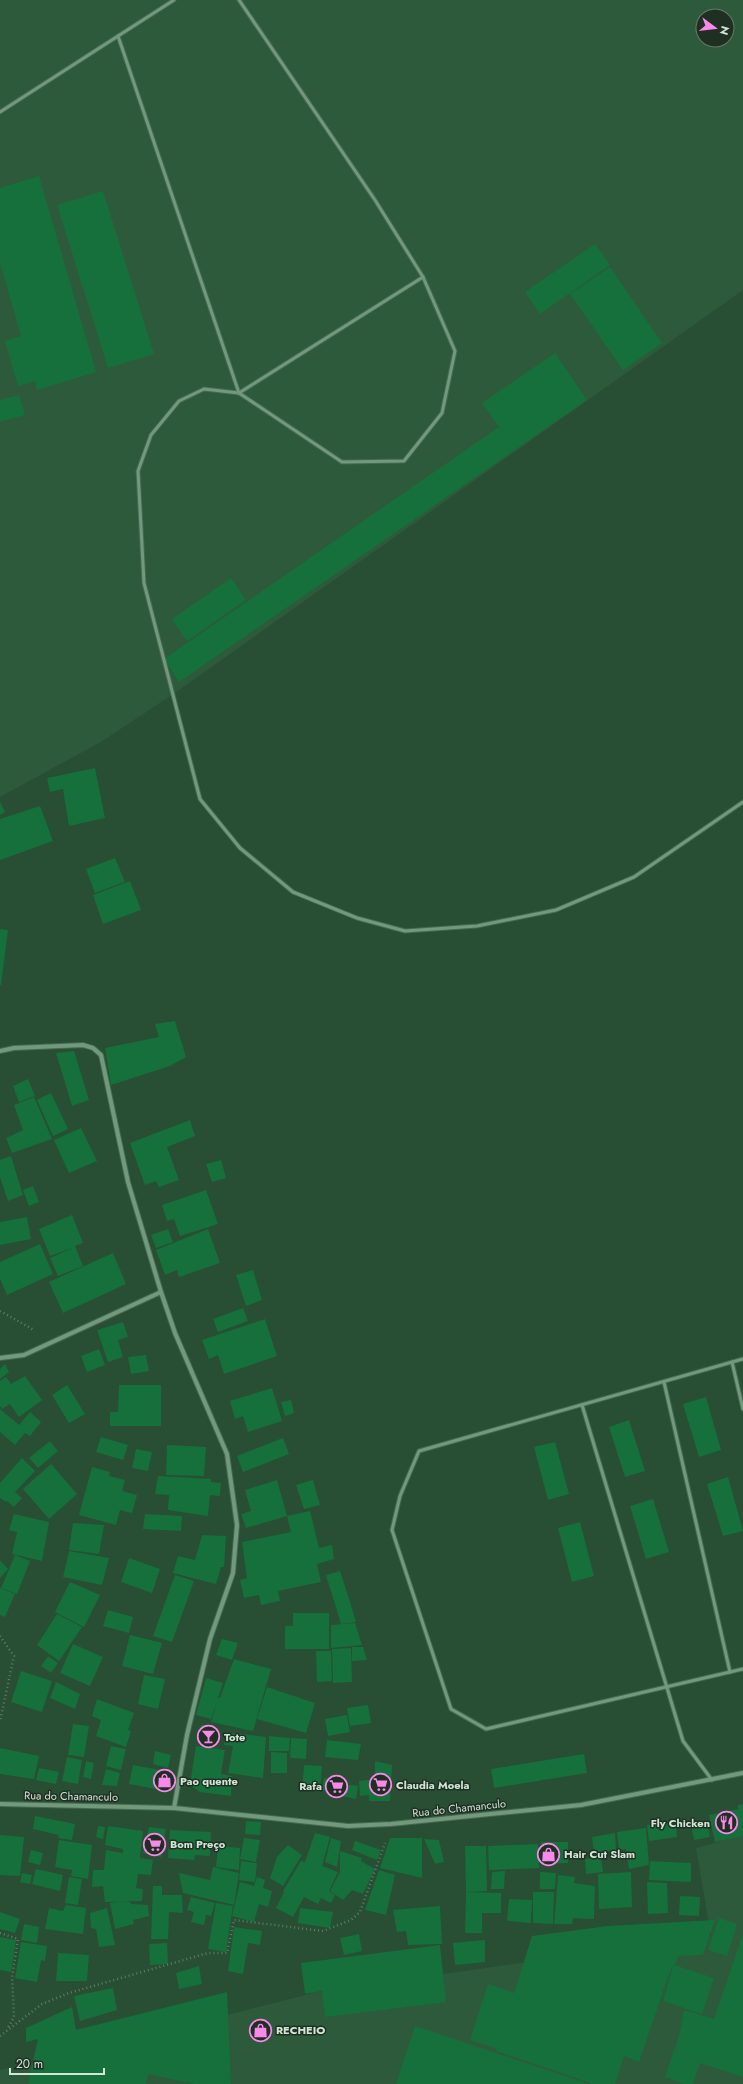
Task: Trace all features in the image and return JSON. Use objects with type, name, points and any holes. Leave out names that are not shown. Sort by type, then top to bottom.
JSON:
[{"type":"street","points":[[0,1051],[14,1048],[83,1045],[93,1048],[101,1055],[128,1182],[161,1292],[175,1333],[227,1454],[237,1525],[233,1573],[207,1654],[187,1735],[174,1808]]},
{"type":"street","points":[[0,1358],[24,1355],[161,1292]]},
{"type":"street","name":"Rua do Chamanculo","points":[[0,1804],[141,1806],[174,1808],[348,1826],[391,1824],[581,1805],[743,1773]]},
{"type":"lane","points":[[0,112],[174,0]]},
{"type":"lane","points":[[239,0],[375,200],[423,277],[455,351],[442,413],[404,461],[342,462],[239,393],[204,389],[179,400],[151,435],[138,471],[144,583],[200,799],[240,848],[293,892],[357,918],[405,931],[476,926],[556,910],[634,877],[743,802]]},
{"type":"lane","points":[[118,36],[239,393]]},
{"type":"lane","points":[[239,393],[423,277]]},
{"type":"lane","points":[[743,1359],[419,1452],[400,1496],[392,1530],[451,1708],[486,1730],[743,1669]]},
{"type":"lane","points":[[732,1362],[743,1409]]},
{"type":"lane","points":[[664,1382],[730,1672]]},
{"type":"lane","points":[[582,1405],[683,1741],[712,1780]]},
{"type":"path","points":[[0,1311],[54,1342]]},
{"type":"path","points":[[0,1636],[14,1656],[0,1721]]},
{"type":"path","points":[[0,2036],[21,2018],[42,2004],[69,1993],[208,1953],[227,1953],[234,1920],[323,1931],[351,1920],[360,1912],[383,1852],[391,1824]]},
{"type":"path","points":[[0,1933],[18,1939],[12,1977],[14,2017],[7,2031]]},
{"type":"shaded area","points":[[0,0],[743,0],[743,290],[172,695],[101,742],[0,797]]},
{"type":"shaded area","points":[[743,1835],[743,2084],[0,2084],[0,2070],[61,2057],[317,1992],[711,1936],[696,1848]]},
{"type":"building","points":[[39,176],[96,372],[37,390],[35,381],[18,386],[5,341],[21,336],[0,263],[0,188]]},
{"type":"building","points":[[103,191],[154,354],[108,368],[57,205]]},
{"type":"building","points":[[595,244],[610,265],[540,314],[525,292]]},
{"type":"building","points":[[610,267],[662,343],[623,370],[570,294]]},
{"type":"building","points":[[555,353],[587,400],[179,682],[164,659],[499,427],[482,403]]},
{"type":"building","points":[[19,395],[25,415],[0,422],[0,400]]},
{"type":"building","points":[[231,578],[246,600],[187,641],[172,619]]},
{"type":"building","points":[[95,768],[105,818],[69,826],[63,789],[50,792],[47,778]]},
{"type":"building","points":[[0,802],[5,812],[0,815]]},
{"type":"building","points":[[40,806],[53,841],[0,860],[0,819]]},
{"type":"building","points":[[115,858],[125,882],[95,893],[86,869]]},
{"type":"building","points":[[130,881],[141,910],[103,924],[93,895]]},
{"type":"building","points":[[0,929],[8,930],[1,985],[0,985]]},
{"type":"building","points":[[175,1021],[186,1057],[170,1066],[111,1085],[105,1048],[159,1037],[155,1024]]},
{"type":"building","points":[[74,1051],[89,1100],[72,1106],[56,1053]]},
{"type":"building","points":[[28,1079],[35,1096],[19,1102],[13,1086]]},
{"type":"building","points":[[51,1093],[68,1129],[53,1136],[37,1100]]},
{"type":"building","points":[[34,1097],[52,1139],[12,1153],[6,1138],[23,1130],[14,1105]]},
{"type":"building","points":[[190,1120],[195,1136],[167,1147],[179,1180],[159,1187],[156,1181],[145,1185],[130,1143]]},
{"type":"building","points":[[81,1128],[97,1161],[69,1173],[54,1140]]},
{"type":"building","points":[[11,1156],[23,1195],[8,1201],[0,1177],[0,1160]]},
{"type":"building","points":[[221,1160],[226,1178],[212,1182],[206,1164]]},
{"type":"building","points":[[33,1186],[39,1202],[29,1206],[23,1190]]},
{"type":"building","points":[[206,1190],[218,1224],[180,1236],[174,1219],[167,1221],[162,1205]]},
{"type":"building","points":[[72,1215],[83,1243],[75,1246],[83,1266],[58,1276],[50,1258],[72,1248],[50,1256],[39,1229]]},
{"type":"building","points":[[27,1217],[31,1239],[0,1245],[0,1222]]},
{"type":"building","points":[[168,1229],[173,1242],[156,1248],[151,1235]]},
{"type":"building","points":[[208,1229],[220,1263],[179,1277],[177,1270],[165,1275],[156,1250]]},
{"type":"building","points":[[40,1244],[53,1274],[7,1295],[0,1279],[0,1262]]},
{"type":"building","points":[[113,1253],[126,1284],[63,1313],[49,1282]]},
{"type":"building","points":[[253,1270],[262,1300],[246,1306],[236,1275]]},
{"type":"building","points":[[243,1308],[248,1321],[218,1332],[213,1319]]},
{"type":"building","points":[[265,1319],[277,1356],[224,1374],[218,1355],[209,1359],[202,1340]]},
{"type":"building","points":[[123,1322],[128,1337],[118,1340],[123,1357],[108,1362],[97,1330]]},
{"type":"building","points":[[99,1349],[105,1365],[87,1372],[81,1356]]},
{"type":"building","points":[[146,1355],[149,1371],[131,1374],[128,1357]]},
{"type":"building","points":[[5,1364],[9,1372],[0,1379],[0,1369]]},
{"type":"building","points":[[25,1376],[42,1400],[19,1417],[10,1404],[2,1409],[0,1406],[0,1381],[6,1377],[11,1384]]},
{"type":"building","points":[[67,1385],[85,1414],[69,1423],[52,1395]]},
{"type":"building","points":[[119,1385],[161,1385],[161,1426],[110,1426],[110,1412],[118,1412]]},
{"type":"building","points":[[272,1388],[282,1421],[248,1432],[243,1416],[235,1419],[230,1401]]},
{"type":"building","points":[[706,1397],[721,1450],[699,1457],[683,1404]]},
{"type":"building","points":[[291,1400],[294,1413],[285,1416],[281,1402]]},
{"type":"building","points":[[0,1409],[19,1425],[30,1412],[41,1422],[30,1436],[25,1433],[15,1445],[0,1432]]},
{"type":"building","points":[[629,1420],[645,1471],[625,1477],[609,1427]]},
{"type":"building","points":[[101,1437],[128,1445],[123,1460],[96,1452]]},
{"type":"building","points":[[283,1438],[289,1454],[243,1472],[237,1456]]},
{"type":"building","points":[[50,1441],[58,1451],[38,1468],[29,1458]]},
{"type":"building","points":[[555,1442],[569,1494],[548,1500],[534,1447]]},
{"type":"building","points":[[167,1445],[206,1447],[204,1476],[166,1475]]},
{"type":"building","points":[[136,1449],[152,1452],[148,1471],[132,1468]]},
{"type":"building","points":[[22,1458],[35,1471],[15,1492],[22,1498],[14,1507],[7,1501],[6,1502],[0,1498],[0,1483]]},
{"type":"building","points":[[51,1464],[77,1494],[49,1519],[23,1489]]},
{"type":"building","points":[[92,1467],[110,1472],[109,1476],[125,1480],[122,1491],[137,1495],[132,1513],[120,1510],[116,1525],[79,1515]]},
{"type":"building","points":[[158,1476],[211,1479],[211,1482],[221,1483],[220,1496],[210,1495],[208,1516],[168,1510],[169,1495],[155,1494]]},
{"type":"building","points":[[728,1477],[743,1531],[723,1536],[707,1484]]},
{"type":"building","points":[[277,1480],[287,1516],[246,1528],[241,1514],[251,1511],[245,1490]]},
{"type":"building","points":[[313,1480],[320,1505],[304,1509],[296,1485]]},
{"type":"building","points":[[653,1499],[669,1552],[646,1559],[630,1506]]},
{"type":"building","points":[[310,1511],[319,1548],[332,1545],[334,1559],[317,1564],[321,1582],[278,1591],[280,1601],[261,1605],[259,1595],[244,1598],[240,1580],[247,1578],[242,1542],[291,1532],[287,1516]]},
{"type":"building","points":[[14,1514],[49,1522],[42,1561],[12,1554],[17,1532],[9,1530]]},
{"type":"building","points":[[145,1514],[182,1516],[181,1531],[143,1529]]},
{"type":"building","points":[[580,1522],[594,1576],[572,1582],[558,1528]]},
{"type":"building","points":[[73,1523],[104,1525],[99,1554],[69,1550]]},
{"type":"building","points":[[202,1535],[226,1536],[224,1567],[221,1567],[216,1584],[173,1573],[178,1556],[195,1560]]},
{"type":"building","points":[[69,1551],[109,1558],[102,1585],[63,1577]]},
{"type":"building","points":[[15,1555],[30,1561],[17,1594],[1,1588]]},
{"type":"building","points":[[129,1558],[160,1569],[152,1593],[121,1582]]},
{"type":"building","points":[[0,1560],[8,1569],[0,1578]]},
{"type":"building","points":[[340,1571],[356,1622],[341,1624],[326,1575]]},
{"type":"building","points":[[175,1575],[194,1581],[172,1642],[153,1636]]},
{"type":"building","points":[[70,1582],[100,1595],[84,1627],[55,1612]]},
{"type":"building","points":[[0,1588],[15,1594],[5,1617],[0,1615]]},
{"type":"building","points":[[108,1610],[133,1617],[129,1633],[103,1626]]},
{"type":"building","points":[[293,1613],[329,1613],[329,1649],[285,1649],[285,1626],[293,1626]]},
{"type":"building","points":[[57,1614],[82,1627],[59,1661],[37,1645]]},
{"type":"building","points":[[355,1623],[362,1645],[331,1648],[331,1625]]},
{"type":"building","points":[[130,1635],[162,1643],[153,1674],[122,1666]]},
{"type":"building","points":[[222,1639],[238,1643],[232,1660],[216,1655]]},
{"type":"building","points":[[73,1644],[103,1657],[90,1686],[60,1673]]},
{"type":"building","points":[[352,1647],[363,1647],[367,1660],[352,1661]]},
{"type":"building","points":[[351,1648],[352,1682],[333,1683],[332,1649]]},
{"type":"building","points":[[316,1651],[331,1651],[332,1681],[317,1682]]},
{"type":"building","points":[[48,1656],[58,1663],[51,1673],[41,1666]]},
{"type":"building","points":[[234,1659],[271,1669],[253,1731],[211,1722],[217,1702],[211,1719],[196,1715],[206,1678],[223,1683],[218,1698],[220,1698]]},
{"type":"building","points":[[21,1671],[52,1681],[42,1712],[11,1702]]},
{"type":"building","points":[[144,1675],[165,1679],[158,1709],[138,1704]]},
{"type":"building","points":[[56,1682],[80,1694],[75,1709],[50,1698]]},
{"type":"building","points":[[267,1687],[315,1703],[306,1733],[257,1719]]},
{"type":"building","points":[[97,1699],[134,1713],[128,1730],[131,1731],[126,1747],[96,1736],[101,1720],[92,1716]]},
{"type":"building","points":[[368,1705],[371,1723],[350,1726],[347,1708]]},
{"type":"building","points":[[347,1715],[350,1732],[328,1736],[325,1719]]},
{"type":"building","points":[[73,1724],[89,1726],[84,1757],[68,1755]]},
{"type":"building","points":[[201,1725],[218,1729],[214,1747],[197,1742]]},
{"type":"building","points":[[226,1732],[266,1737],[263,1778],[228,1773],[233,1746],[224,1745]]},
{"type":"building","points":[[269,1736],[290,1738],[289,1751],[269,1751]]},
{"type":"building","points":[[291,1738],[307,1739],[306,1759],[290,1758]]},
{"type":"building","points":[[327,1740],[361,1744],[358,1760],[325,1757]]},
{"type":"building","points":[[111,1746],[126,1749],[121,1770],[106,1766]]},
{"type":"building","points":[[196,1746],[225,1750],[221,1774],[232,1776],[231,1796],[200,1792],[193,1787],[191,1777]]},
{"type":"building","points":[[0,1748],[39,1756],[34,1779],[0,1774]]},
{"type":"building","points":[[155,1751],[171,1755],[168,1768],[153,1764]]},
{"type":"building","points":[[271,1752],[287,1753],[287,1773],[271,1773]]},
{"type":"building","points":[[584,1754],[587,1773],[494,1788],[491,1769]]},
{"type":"building","points":[[67,1757],[82,1760],[78,1784],[62,1781]]},
{"type":"building","points":[[86,1761],[94,1763],[91,1779],[83,1777]]},
{"type":"building","points":[[375,1761],[392,1765],[390,1801],[369,1801],[369,1795],[360,1796],[359,1781],[375,1779]]},
{"type":"building","points":[[133,1765],[160,1770],[156,1789],[129,1784]]},
{"type":"building","points":[[304,1765],[322,1766],[320,1792],[302,1791]]},
{"type":"building","points":[[39,1768],[59,1772],[56,1784],[36,1780]]},
{"type":"building","points":[[106,1769],[120,1773],[117,1786],[102,1785]]},
{"type":"building","points":[[164,1772],[173,1775],[172,1791],[160,1789]]},
{"type":"building","points":[[324,1778],[343,1781],[341,1793],[322,1790]]},
{"type":"building","points":[[343,1784],[358,1786],[356,1799],[342,1796]]},
{"type":"building","points":[[743,1804],[743,1836],[715,1842],[709,1815],[739,1809],[737,1806]]},
{"type":"building","points":[[35,1816],[75,1824],[72,1840],[58,1838],[59,1835],[33,1829]]},
{"type":"building","points":[[246,1821],[261,1822],[260,1835],[245,1834]]},
{"type":"building","points":[[707,1821],[710,1837],[694,1840],[691,1824]]},
{"type":"building","points":[[676,1822],[677,1837],[649,1841],[647,1825]]},
{"type":"building","points":[[98,1826],[105,1827],[103,1839],[96,1837]]},
{"type":"building","points":[[108,1826],[143,1831],[140,1858],[153,1860],[151,1875],[138,1874],[136,1888],[143,1889],[142,1901],[105,1902],[103,1886],[92,1887],[93,1870],[104,1870],[106,1850],[123,1853],[123,1849],[105,1845]]},
{"type":"building","points":[[149,1827],[166,1829],[161,1857],[143,1853]]},
{"type":"building","points":[[646,1828],[649,1865],[629,1869],[626,1849],[619,1850],[617,1832]]},
{"type":"building","points":[[170,1830],[211,1832],[210,1856],[195,1855],[194,1860],[168,1858]]},
{"type":"building","points":[[315,1833],[330,1837],[322,1866],[338,1872],[329,1891],[335,1895],[331,1903],[321,1898],[318,1904],[304,1897],[293,1917],[276,1908],[284,1892],[283,1891],[301,1861],[305,1862]]},
{"type":"building","points":[[615,1833],[616,1850],[594,1853],[592,1837]]},
{"type":"building","points":[[0,1835],[24,1837],[20,1876],[0,1875]]},
{"type":"building","points":[[244,1838],[260,1840],[256,1862],[240,1859]]},
{"type":"building","points":[[331,1838],[341,1841],[337,1867],[325,1862]]},
{"type":"building","points":[[390,1838],[422,1838],[422,1878],[380,1868]]},
{"type":"building","points":[[424,1839],[439,1840],[444,1862],[435,1864]]},
{"type":"building","points":[[59,1840],[92,1845],[88,1879],[71,1876],[72,1870],[55,1867]]},
{"type":"building","points":[[355,1841],[381,1850],[377,1860],[352,1850]]},
{"type":"building","points":[[541,1842],[568,1842],[568,1863],[541,1864]]},
{"type":"building","points":[[538,1844],[539,1868],[489,1870],[488,1846]]},
{"type":"building","points":[[288,1845],[302,1855],[283,1886],[270,1878],[277,1857]]},
{"type":"building","points":[[218,1846],[240,1848],[239,1870],[216,1867]]},
{"type":"building","points":[[465,1846],[486,1846],[487,1891],[466,1892]]},
{"type":"building","points":[[31,1850],[43,1853],[40,1865],[28,1862]]},
{"type":"building","points":[[340,1851],[362,1858],[361,1861],[375,1869],[363,1894],[352,1890],[343,1900],[330,1891],[340,1872]]},
{"type":"building","points":[[601,1857],[603,1872],[586,1874],[585,1859]]},
{"type":"building","points":[[241,1861],[257,1863],[255,1882],[239,1880]]},
{"type":"building","points":[[650,1861],[691,1863],[691,1882],[649,1880]]},
{"type":"building","points":[[213,1867],[239,1873],[234,1905],[183,1893],[179,1873],[210,1880]]},
{"type":"building","points":[[36,1869],[63,1875],[60,1891],[32,1884]]},
{"type":"building","points":[[379,1870],[395,1875],[386,1915],[365,1910]]},
{"type":"building","points":[[505,1871],[504,1889],[491,1889],[492,1872]]},
{"type":"building","points":[[540,1872],[556,1873],[555,1889],[540,1889]]},
{"type":"building","points":[[631,1872],[632,1907],[599,1909],[598,1874]]},
{"type":"building","points":[[22,1873],[32,1875],[30,1884],[20,1882]]},
{"type":"building","points":[[558,1875],[575,1877],[574,1883],[595,1886],[594,1919],[573,1918],[572,1924],[554,1924]]},
{"type":"building","points":[[69,1877],[82,1879],[78,1905],[65,1903]]},
{"type":"building","points":[[257,1877],[265,1880],[263,1888],[272,1891],[268,1907],[259,1904],[254,1922],[232,1916],[240,1882],[254,1886]]},
{"type":"building","points":[[647,1882],[667,1883],[668,1913],[648,1914]]},
{"type":"building","points":[[153,1886],[162,1886],[162,1895],[182,1895],[183,1913],[169,1912],[168,1939],[151,1939]]},
{"type":"building","points":[[466,1892],[501,1893],[501,1913],[482,1913],[482,1933],[465,1933]]},
{"type":"building","points":[[533,1892],[554,1892],[553,1924],[533,1923]]},
{"type":"building","points":[[680,1896],[700,1897],[699,1916],[679,1915]]},
{"type":"building","points":[[191,1897],[215,1903],[211,1916],[206,1915],[204,1925],[191,1922],[194,1912],[187,1910]]},
{"type":"building","points":[[509,1899],[532,1900],[531,1923],[507,1921]]},
{"type":"building","points":[[122,1901],[130,1902],[131,1904],[148,1905],[149,1916],[133,1920],[134,1924],[115,1929],[110,1903]]},
{"type":"building","points":[[216,1903],[233,1906],[226,1952],[208,1949]]},
{"type":"building","points":[[66,1905],[86,1908],[83,1934],[45,1929],[49,1908],[63,1911]]},
{"type":"building","points":[[440,1906],[442,1944],[408,1945],[406,1931],[397,1932],[393,1910]]},
{"type":"building","points":[[107,1908],[115,1945],[99,1947],[96,1929],[91,1928],[90,1913]]},
{"type":"building","points":[[300,1908],[333,1912],[330,1928],[298,1923]]},
{"type":"building","points":[[0,1912],[20,1919],[15,1933],[0,1929]]},
{"type":"building","points":[[719,1918],[737,1924],[727,1956],[708,1950]]},
{"type":"building","points":[[715,1920],[703,1955],[679,1956],[674,1965],[714,1978],[702,2014],[663,2001],[673,1966],[639,2062],[624,2056],[615,2084],[593,2084],[496,2051],[497,2049],[470,2040],[488,1984],[514,1993],[532,1936],[608,1926]]},
{"type":"building","points":[[24,1924],[39,1927],[37,1943],[21,1940]]},
{"type":"building","points":[[234,1927],[262,1931],[260,1945],[248,1943],[243,1974],[228,1971]]},
{"type":"building","points":[[359,1934],[362,1951],[344,1955],[340,1938]]},
{"type":"building","points":[[743,1934],[743,2077],[700,2063],[693,2084],[684,2084],[665,2077],[680,2033],[684,2010],[714,2019]]},
{"type":"building","points":[[0,1937],[16,1940],[11,1972],[0,1970]]},
{"type":"building","points":[[485,1940],[485,1962],[455,1965],[453,1943]]},
{"type":"building","points":[[21,1942],[47,1946],[45,1961],[41,1960],[37,1982],[15,1978]]},
{"type":"building","points":[[167,1943],[168,1964],[150,1965],[149,1944]]},
{"type":"building","points":[[440,1945],[446,2002],[325,2017],[322,1991],[305,1994],[301,1963]]},
{"type":"building","points":[[58,1953],[89,1955],[87,1981],[56,1981]]},
{"type":"building","points":[[199,1966],[202,1984],[179,1989],[176,1973]]},
{"type":"building","points":[[113,1988],[117,2010],[80,2021],[74,1996]]},
{"type":"building","points":[[227,1992],[231,2084],[194,2084],[148,2074],[146,2084],[28,2084],[38,2039],[26,2042],[26,2028],[72,2007],[76,2030]]},
{"type":"building","points":[[415,2026],[589,2084],[396,2084]]},
{"type":"place","name":"Tote","points":[[208,1737]]},
{"type":"place","name":"Pao quente","points":[[165,1781]]},
{"type":"place","name":"Claudia Moela","points":[[380,1785]]},
{"type":"place","name":"Rafa","points":[[337,1786]]},
{"type":"place","name":"Fly Chicken","points":[[726,1823]]},
{"type":"place","name":"Bom Preço","points":[[155,1844]]},
{"type":"place","name":"Hair Cut Slam","points":[[548,1854]]},
{"type":"place","name":"RECHEIO","points":[[261,2030]]}]
